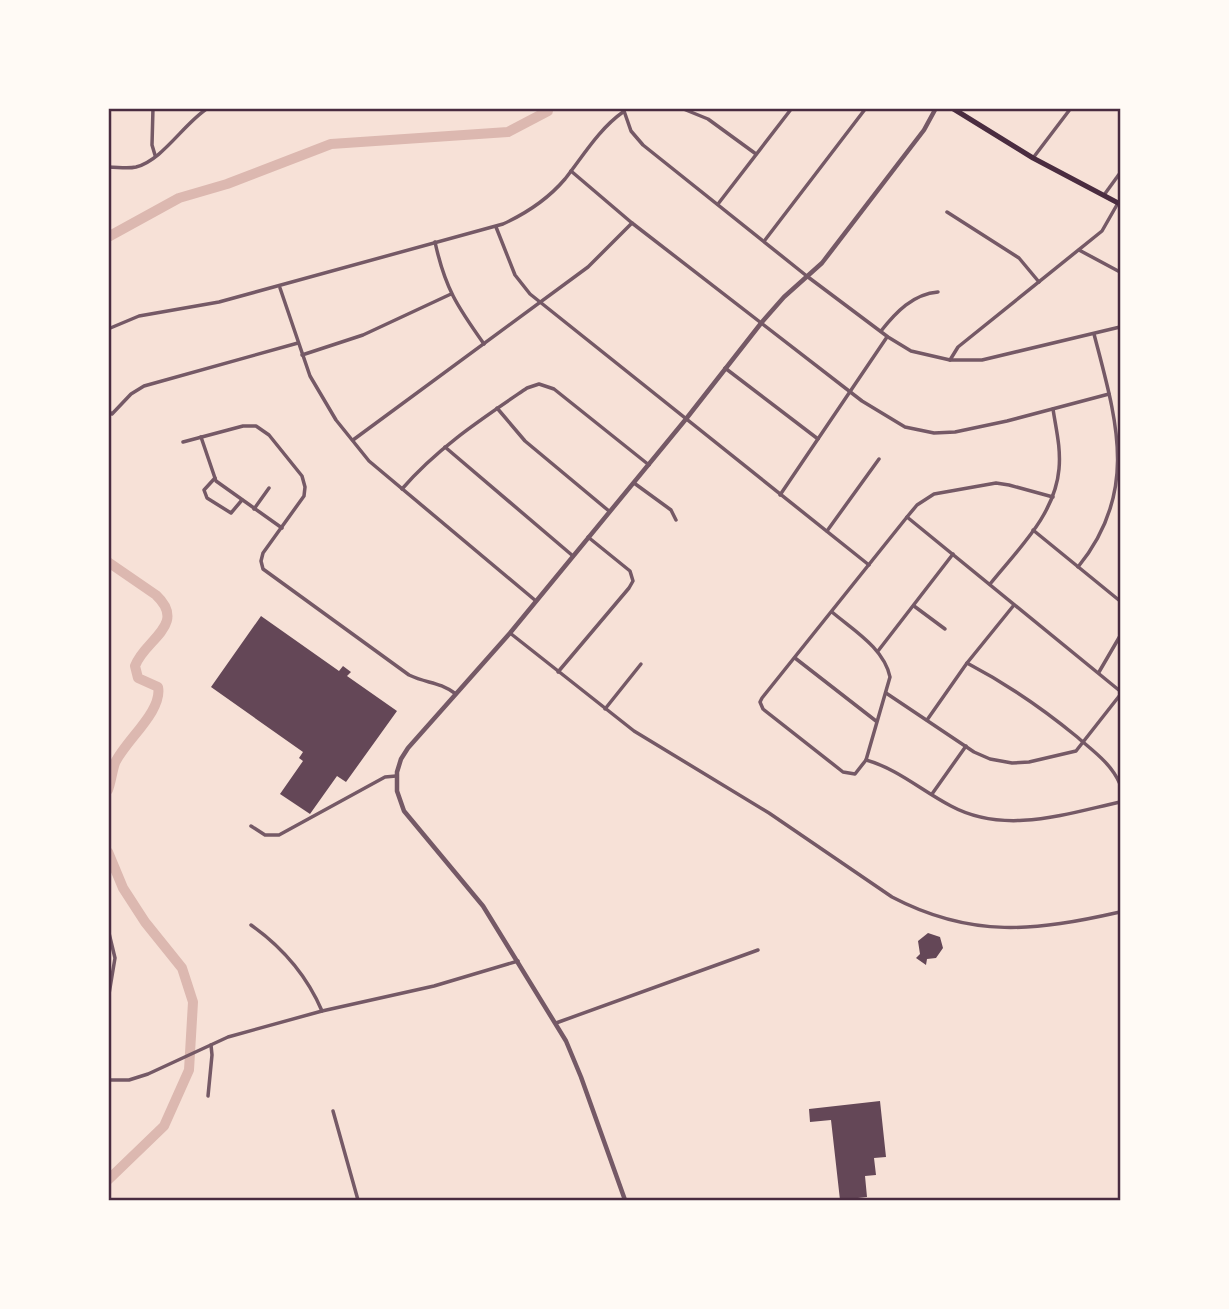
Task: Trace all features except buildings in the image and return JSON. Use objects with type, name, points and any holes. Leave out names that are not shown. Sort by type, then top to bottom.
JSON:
[{"type":"main road","points":[[952,108],[1033,158],[1119,203]]},
{"type":"street","points":[[153,108],[152,145],[156,156]]},
{"type":"street","points":[[108,167],[132,167],[156,156],[208,108]]},
{"type":"street","points":[[681,108],[708,119],[757,154]]},
{"type":"street","points":[[718,204],[792,108]]},
{"type":"street","points":[[765,240],[866,108]]},
{"type":"street","points":[[625,1200],[578,1067],[556,1024],[483,906],[404,811],[397,791],[399,763],[405,752],[510,634],[649,465],[762,321],[822,263],[906,153],[936,108]]},
{"type":"street","points":[[1033,158],[1071,108]]},
{"type":"street","points":[[108,329],[139,316],[219,302],[280,287],[496,227],[531,209],[556,189],[606,126],[623,110],[631,131],[643,145],[808,277],[911,351],[950,360],[982,360],[1121,327]]},
{"type":"street","points":[[571,171],[632,223],[850,391],[899,424],[934,433],[955,432],[1109,394]]},
{"type":"street","points":[[1104,195],[1121,173]]},
{"type":"street","points":[[950,360],[958,347],[1102,231],[1119,203]]},
{"type":"street","points":[[947,212],[1019,258],[1039,282]]},
{"type":"street","points":[[353,440],[595,261],[632,223]]},
{"type":"street","points":[[496,227],[519,282],[539,301],[869,565]]},
{"type":"street","points":[[435,242],[442,272],[451,294],[484,344]]},
{"type":"street","points":[[1079,250],[1121,272]]},
{"type":"street","points":[[280,287],[302,355],[321,396],[369,461],[536,601]]},
{"type":"street","points":[[881,331],[898,310],[926,293],[938,292]]},
{"type":"street","points":[[302,355],[363,335],[451,294]]},
{"type":"street","points":[[1078,567],[1098,539],[1113,504],[1118,454],[1109,394],[1094,334]]},
{"type":"street","points":[[780,495],[888,337]]},
{"type":"street","points":[[108,411],[112,414],[131,394],[144,386],[298,343]]},
{"type":"street","points":[[725,368],[818,440]]},
{"type":"street","points":[[402,489],[424,464],[445,447],[497,408],[531,386],[539,384],[548,385],[649,465]]},
{"type":"street","points":[[497,408],[525,441],[610,511]]},
{"type":"street","points":[[990,584],[1033,530],[1053,497],[1060,456],[1053,409]]},
{"type":"street","points":[[183,442],[250,425],[261,428],[270,435],[302,477],[305,487],[301,501],[261,558],[261,565],[409,675],[421,681],[440,684],[458,695]]},
{"type":"street","points":[[201,437],[215,478],[227,491],[282,527]]},
{"type":"street","points":[[445,447],[573,556]]},
{"type":"street","points":[[827,531],[879,459]]},
{"type":"street","points":[[215,478],[204,490],[207,498],[231,513],[242,500]]},
{"type":"street","points":[[634,483],[671,510],[676,520]]},
{"type":"street","points":[[832,611],[878,651],[888,668],[890,681],[866,760],[855,774],[844,772],[763,709],[760,702],[762,698],[917,505],[934,494],[988,484],[1009,485],[1053,497]]},
{"type":"street","points":[[254,509],[269,488]]},
{"type":"street","points":[[886,693],[990,759],[1021,763],[1076,751],[1121,693],[1099,672],[907,517]]},
{"type":"street","points":[[1033,530],[1121,601]]},
{"type":"street","points":[[558,672],[633,581],[628,569],[588,537]]},
{"type":"street","points":[[878,651],[953,554]]},
{"type":"street","points":[[928,720],[967,663],[1014,605]]},
{"type":"street","points":[[914,606],[945,629]]},
{"type":"street","points":[[510,634],[637,734],[769,813],[892,897],[923,912],[971,925],[1000,929],[1046,926],[1121,912]]},
{"type":"street","points":[[1099,672],[1121,636]]},
{"type":"street","points":[[794,657],[876,721]]},
{"type":"street","points":[[967,663],[1012,687],[1043,709],[1107,763],[1121,784]]},
{"type":"street","points":[[605,709],[641,664]]},
{"type":"street","points":[[932,794],[966,746]]},
{"type":"street","points":[[866,760],[888,767],[966,813],[1008,821],[1045,818],[1121,802]]},
{"type":"street","points":[[251,826],[265,835],[279,835],[385,777],[396,776]]},
{"type":"street","points":[[251,925],[272,940],[300,972],[322,1012]]},
{"type":"street","points":[[108,929],[115,958],[108,1000]]},
{"type":"street","points":[[556,1024],[758,950]]},
{"type":"street","points":[[109,1080],[129,1080],[228,1037],[435,986],[518,961]]},
{"type":"street","points":[[208,1097],[211,1045]]},
{"type":"street","points":[[333,1111],[358,1200]]},
{"type":"waterway","points":[[108,237],[179,198],[227,184],[331,144],[508,132],[548,111],[548,108]]},
{"type":"waterway","points":[[108,562],[156,595],[165,606],[167,615],[161,632],[135,666],[138,678],[158,687],[155,706],[120,754],[108,790]]},
{"type":"waterway","points":[[108,852],[123,888],[145,922],[182,968],[193,1002],[189,1070],[164,1126],[108,1180]]}]
